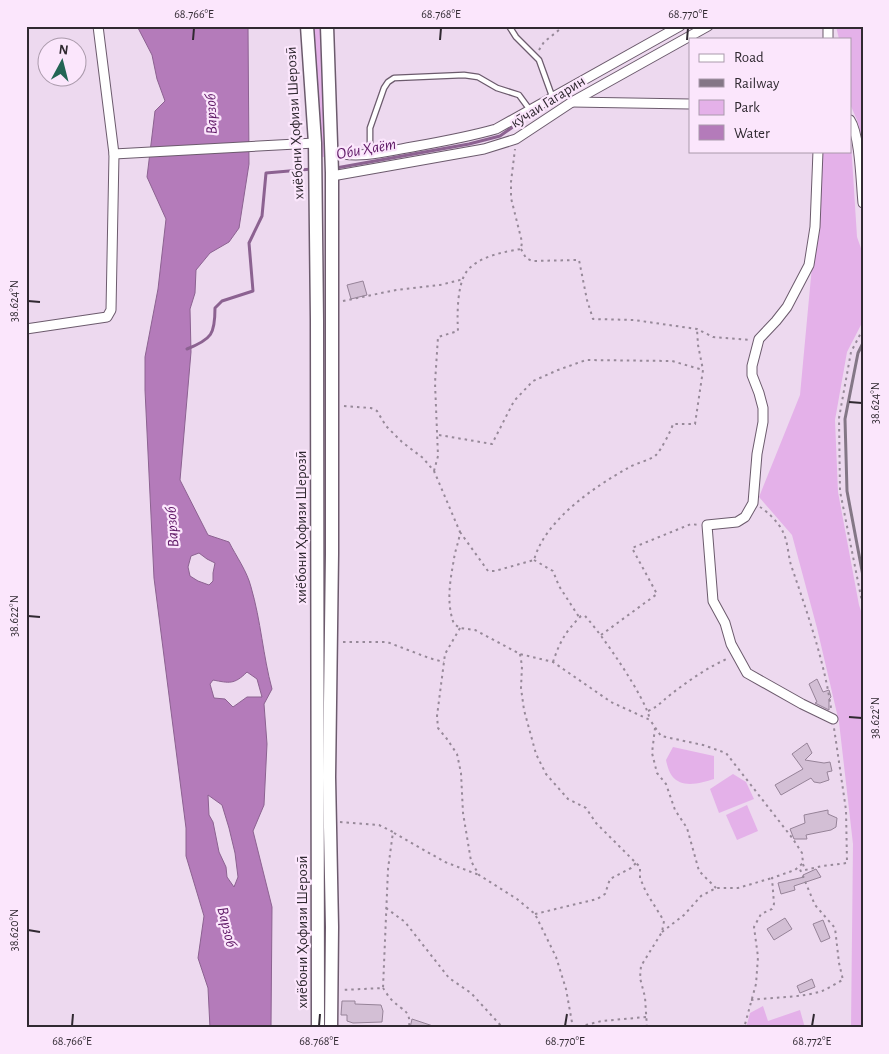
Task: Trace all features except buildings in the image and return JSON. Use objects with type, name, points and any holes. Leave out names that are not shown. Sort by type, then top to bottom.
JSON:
[{"type":"main road","name":"хиёбони Ҳофизи Шерозӣ","points":[[307,26],[315,142],[318,549],[318,1028]]},
{"type":"main road","name":"хиёбони Ҳофизи Шерозӣ","points":[[327,26],[332,175],[331,1028]]},
{"type":"main road","points":[[309,54],[329,52]]},
{"type":"street","points":[[26,329],[107,317],[111,310],[114,154],[98,26]]},
{"type":"street","points":[[331,154],[370,154],[463,138],[496,129],[680,26]]},
{"type":"street","name":"кӯчаи Гагарин","points":[[332,175],[484,150],[516,139],[572,102],[708,26]]},
{"type":"street","points":[[572,102],[689,104]]},
{"type":"street","points":[[852,126],[856,139],[863,203]]},
{"type":"street","points":[[114,154],[315,142]]},
{"type":"street","points":[[818,152],[815,227],[809,265],[787,307],[759,340],[752,366],[752,375],[763,408],[763,422],[757,454],[754,503],[745,517],[737,522],[707,525],[713,601],[725,623],[731,644],[747,673],[833,719]]},
{"type":"lane","points":[[509,26],[516,37],[539,60],[552,96]]},
{"type":"lane","points":[[370,154],[370,128],[384,88],[394,78],[464,75],[478,77],[497,88],[519,95],[530,110]]},
{"type":"path","points":[[536,56],[544,42],[564,26]]},
{"type":"path","points":[[516,139],[511,198],[522,242],[521,249],[526,258],[532,262],[579,260],[593,319],[634,320],[697,329],[713,337],[759,340]]},
{"type":"path","points":[[434,471],[438,456],[435,383],[438,337],[458,331],[457,311],[460,291],[467,271],[478,262],[492,256],[521,249]]},
{"type":"path","points":[[331,304],[396,290],[440,285],[464,279]]},
{"type":"path","points":[[534,560],[537,549],[545,537],[561,516],[575,503],[604,482],[634,464],[656,455],[670,435],[673,424],[695,424],[703,370],[697,329]]},
{"type":"path","points":[[863,329],[851,352],[839,418],[840,491],[863,607]]},
{"type":"path","points":[[438,435],[492,444],[514,401],[533,381],[586,360],[672,361],[703,370]]},
{"type":"path","points":[[331,405],[371,408],[377,411],[386,426],[402,442],[423,458],[434,471],[460,532],[488,571],[495,571],[534,560],[554,571],[559,586],[579,617]]},
{"type":"path","points":[[553,662],[560,642],[569,628],[579,617],[585,616],[601,635],[648,711],[650,720],[661,736],[703,744],[726,753],[793,839],[802,853],[805,870],[847,863],[846,810],[828,685],[790,562],[783,532],[765,510],[754,503]]},
{"type":"path","points":[[601,635],[657,594],[632,548],[691,524],[707,525]]},
{"type":"path","points":[[460,532],[448,597],[450,615],[454,624],[460,628],[475,630],[520,654],[553,662],[611,702],[650,720]]},
{"type":"path","points":[[460,628],[445,654],[437,716],[438,728],[457,754],[461,773],[463,813],[471,861],[479,875]]},
{"type":"path","points":[[331,642],[387,642],[444,662]]},
{"type":"path","points":[[520,654],[524,710],[536,754],[546,774],[568,799],[586,808],[596,823],[636,862],[640,867],[640,878],[646,892],[664,921],[662,932],[642,966],[640,978],[645,997],[647,1028]]},
{"type":"path","points":[[648,711],[658,706],[668,696],[715,664],[737,655]]},
{"type":"path","points":[[655,727],[652,753],[657,773],[666,784],[675,810],[687,828],[699,871],[716,888]]},
{"type":"path","points":[[330,821],[379,825],[445,862],[479,875],[518,899],[535,914],[556,957],[566,989],[573,1028],[602,1021],[646,1017]]},
{"type":"path","points":[[393,832],[388,869],[383,988],[393,1001],[405,1010],[410,1018],[409,1028]]},
{"type":"path","points":[[535,914],[597,899],[605,894],[610,879],[631,868],[636,862]]},
{"type":"path","points":[[662,932],[684,915],[701,896],[716,888],[738,888],[795,870],[803,863]]},
{"type":"path","points":[[751,1000],[805,994],[822,990],[843,980],[835,928],[815,906],[798,867]]},
{"type":"path","points":[[744,1028],[756,984],[758,957],[754,927],[761,914],[772,909],[774,904],[772,878]]},
{"type":"path","points":[[386,908],[405,922],[449,978],[472,993],[502,1028]]},
{"type":"path","points":[[331,991],[383,988]]},
{"type":"green space","points":[[310,26],[324,26],[327,157],[315,157]]},
{"type":"green space","points":[[836,26],[863,26],[863,141],[852,109],[852,38],[839,38]]},
{"type":"green space","points":[[821,152],[852,152],[857,237],[863,254],[863,321],[847,352],[835,420],[838,492],[859,605],[863,617],[863,1028],[851,1028],[853,844],[839,722],[817,628],[792,535],[759,497],[800,395]]},
{"type":"green space","points":[[673,747],[714,756],[714,779],[692,784],[681,783],[676,780],[670,773],[666,760]]},
{"type":"green space","points":[[733,774],[746,782],[754,799],[719,813],[710,789]]},
{"type":"green space","points":[[747,805],[758,831],[737,840],[726,815]]},
{"type":"green space","points":[[763,1006],[768,1021],[800,1010],[805,1028],[746,1028],[750,1013]]},
{"type":"water","name":"Варзоб","points":[[137,26],[248,26],[249,164],[239,228],[229,242],[210,253],[196,270],[195,293],[190,309],[191,352],[180,480],[208,535],[229,542],[247,575],[260,626],[272,689],[264,704],[267,744],[264,805],[253,831],[272,907],[271,1028],[210,1028],[208,988],[198,958],[204,916],[186,856],[186,828],[154,578],[145,357],[158,289],[166,219],[147,177],[155,111],[165,101],[157,79],[152,55]],"holes":[[[199,553],[215,563],[213,581],[209,585],[190,576],[188,567],[191,556]],[[247,672],[257,679],[262,697],[247,697],[233,707],[225,699],[214,698],[210,684],[213,680],[231,682]],[[208,795],[222,805],[229,828],[238,877],[234,887],[227,877],[226,867],[219,852],[213,822],[209,815]]]},
{"type":"waterway","name":"Оби Ҳаёт","points":[[336,168],[469,144],[500,136],[528,116]]},
{"type":"waterway","name":"Оби Ҳаёт","points":[[187,349],[202,342],[213,330],[215,308],[222,301],[253,291],[249,243],[262,216],[266,173],[312,169]]},
{"type":"railway","points":[[863,343],[858,353],[845,419],[847,491],[863,576]]}]
